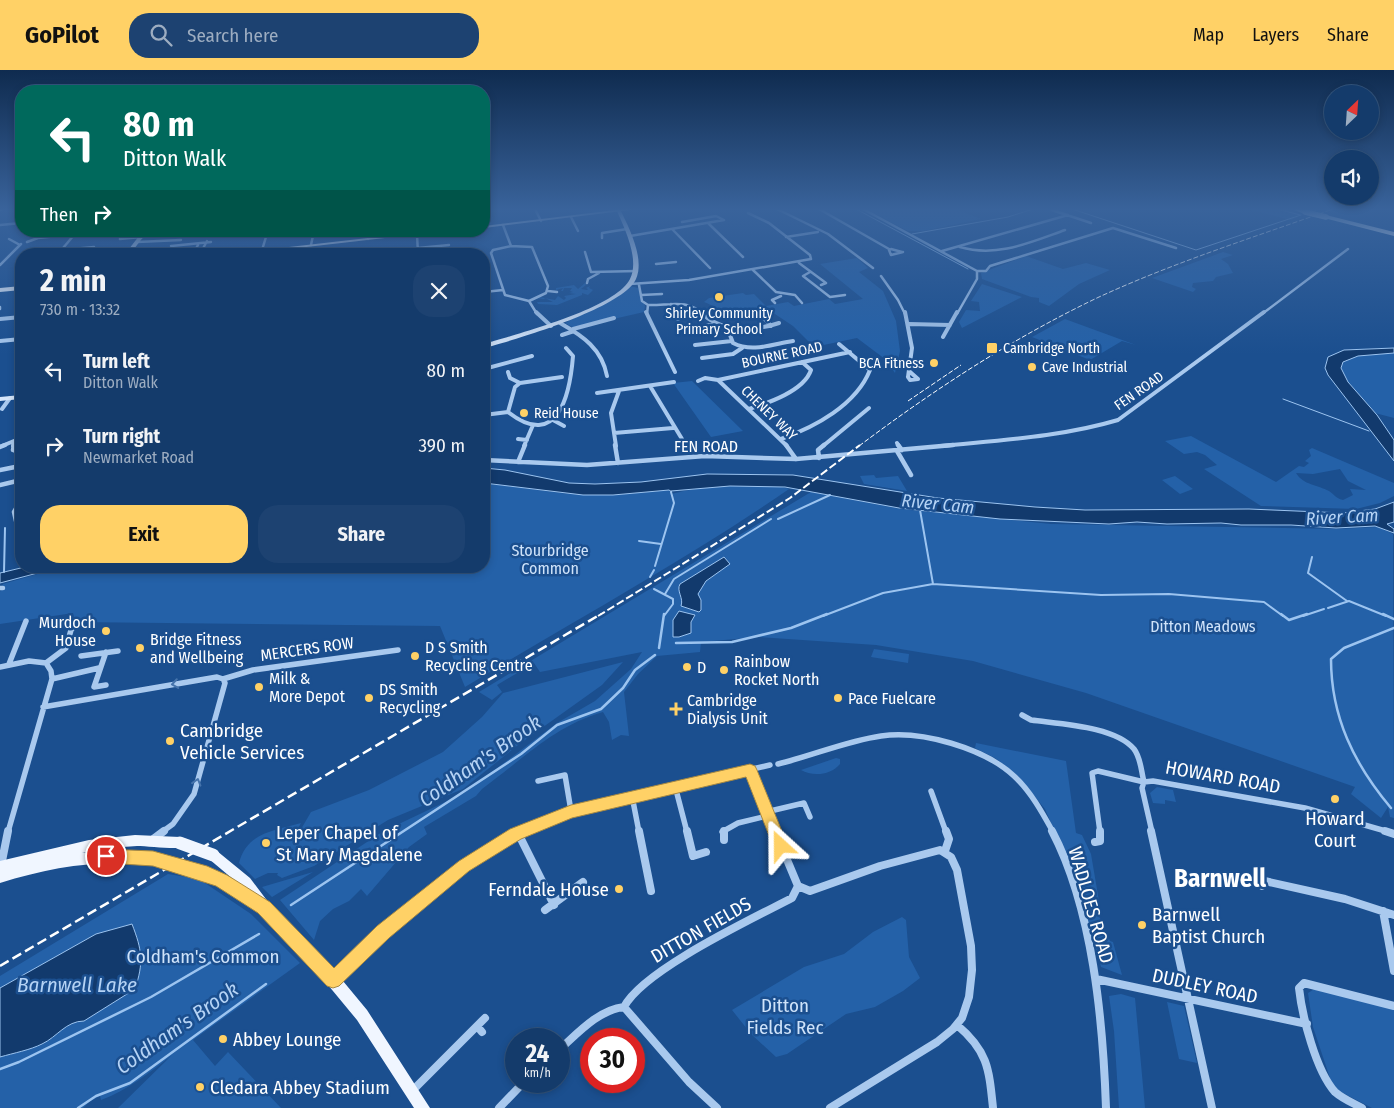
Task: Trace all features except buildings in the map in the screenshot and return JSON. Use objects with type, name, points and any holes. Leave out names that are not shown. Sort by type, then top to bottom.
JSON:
[{"type":"main road","points":[[0,290],[15,289]]},
{"type":"main road","points":[[0,867],[71,850],[122,842],[152,840],[180,843],[216,858],[246,882],[264,907],[333,980],[362,1015],[423,1108]]},
{"type":"main road","points":[[0,877],[69,860],[118,856],[153,858],[207,874],[264,907]]},
{"type":"main road","points":[[207,874],[218,869],[216,858]]},
{"type":"street","points":[[494,257],[502,290],[509,297],[529,300],[548,291],[557,292]]},
{"type":"street","points":[[536,257],[548,286],[548,291]]},
{"type":"street","points":[[586,257],[591,272],[636,271]]},
{"type":"street","points":[[490,344],[551,326],[600,304],[630,284],[636,271],[634,257]]},
{"type":"street","points":[[700,257],[710,268]]},
{"type":"street","points":[[630,284],[639,285],[753,270],[799,263],[808,261],[812,257]]},
{"type":"street","points":[[862,257],[873,268]]},
{"type":"street","points":[[953,257],[977,271],[986,271],[996,264],[1017,257]]},
{"type":"street","name":"FEN ROAD","points":[[490,460],[556,465],[618,463],[705,456],[796,460],[1057,434],[1106,425],[1118,420],[1208,355],[1337,257]]},
{"type":"street","points":[[656,264],[676,262]]},
{"type":"street","points":[[587,263],[593,263]]},
{"type":"street","points":[[799,263],[828,283],[822,285]]},
{"type":"street","points":[[753,270],[781,296]]},
{"type":"street","points":[[943,337],[977,279],[977,271]]},
{"type":"street","points":[[810,272],[803,276],[829,298],[845,295]]},
{"type":"street","points":[[585,282],[599,273]]},
{"type":"street","points":[[881,276],[903,306],[909,324],[912,356],[909,371],[908,377],[910,380],[918,379],[909,371]]},
{"type":"street","points":[[639,285],[643,303],[648,305],[694,306],[714,324]]},
{"type":"street","points":[[490,291],[502,290]]},
{"type":"street","points":[[791,292],[802,303]]},
{"type":"street","points":[[641,296],[662,294]]},
{"type":"street","points":[[775,303],[770,298],[795,295]]},
{"type":"street","points":[[529,300],[540,317],[551,326]]},
{"type":"street","points":[[671,304],[678,319]]},
{"type":"street","points":[[648,305],[646,309],[648,319],[675,372]]},
{"type":"street","points":[[0,319],[15,318]]},
{"type":"street","points":[[562,335],[614,318]]},
{"type":"street","points":[[764,318],[772,326]]},
{"type":"street","points":[[560,322],[574,330],[600,352],[606,362],[607,376]]},
{"type":"street","points":[[694,328],[714,324],[727,327],[772,326],[779,323]]},
{"type":"street","points":[[909,324],[950,325]]},
{"type":"street","points":[[727,327],[732,341],[742,348]]},
{"type":"street","points":[[0,341],[15,340]]},
{"type":"street","points":[[694,345],[732,341]]},
{"type":"street","points":[[702,358],[733,354],[742,348],[758,348],[793,341]]},
{"type":"street","points":[[781,439],[804,431],[861,389],[870,370],[839,344]]},
{"type":"street","points":[[490,414],[508,412],[520,420],[533,424],[553,420],[558,416],[568,395],[567,376],[573,356],[566,348]]},
{"type":"street","name":"BOURNE ROAD","points":[[718,380],[850,352]]},
{"type":"street","points":[[490,367],[532,356]]},
{"type":"street","points":[[749,409],[770,402],[808,378],[812,373],[802,362]]},
{"type":"street","points":[[510,373],[510,378],[520,383]]},
{"type":"street","points":[[508,412],[515,387],[520,383],[567,376]]},
{"type":"street","name":"CHENEY WAY","points":[[698,381],[704,378],[718,380],[781,439],[793,452],[796,460]]},
{"type":"street","points":[[597,393],[674,382]]},
{"type":"street","points":[[650,386],[673,428],[682,439]]},
{"type":"street","points":[[618,463],[611,413],[619,390]]},
{"type":"street","points":[[2,409],[10,398]]},
{"type":"street","points":[[0,399],[15,398]]},
{"type":"street","points":[[819,458],[818,450],[869,408]]},
{"type":"street","points":[[553,420],[564,426]]},
{"type":"street","points":[[518,462],[533,424]]},
{"type":"street","points":[[614,433],[673,428]]},
{"type":"street","points":[[518,439],[527,440]]},
{"type":"street","points":[[0,446],[14,441]]},
{"type":"street","points":[[14,441],[12,450],[15,451]]},
{"type":"street","points":[[897,443],[911,475]]},
{"type":"street","points":[[0,470],[15,467]]},
{"type":"street","points":[[0,485],[15,481]]},
{"type":"street","points":[[15,507],[15,519]]},
{"type":"street","points":[[9,664],[26,621]]},
{"type":"street","points":[[0,666],[29,661],[46,663],[66,648],[71,630],[78,622]]},
{"type":"street","name":"MERCERS ROW","points":[[43,708],[217,677],[223,679],[246,672],[398,650]]},
{"type":"street","points":[[106,652],[94,687],[106,685]]},
{"type":"street","points":[[81,656],[118,652]]},
{"type":"street","points":[[0,867],[2,853],[52,679],[51,671],[46,663]]},
{"type":"street","points":[[52,679],[99,668]]},
{"type":"street","points":[[152,840],[173,824],[194,794],[225,683],[223,679]]},
{"type":"street","points":[[1022,715],[1031,720],[1104,734],[1126,741],[1138,755],[1144,782],[1104,772],[1092,773],[1101,838],[1100,841],[1095,842]]},
{"type":"street","name":"WADLOES ROAD","points":[[778,764],[888,735],[920,737],[968,748],[1013,775],[1028,792],[1046,821],[1061,852],[1079,907],[1096,979],[1101,1021],[1106,1108]]},
{"type":"street","points":[[333,980],[383,932],[439,885],[464,866],[518,833],[571,812],[632,796],[770,765]]},
{"type":"street","points":[[750,770],[798,886],[810,891],[880,866],[931,851],[946,851]]},
{"type":"street","points":[[542,783],[565,775],[571,812]]},
{"type":"street","name":"HOWARD ROAD","points":[[1212,1108],[1142,788],[1144,782],[1153,781],[1298,807],[1360,822],[1394,834]]},
{"type":"street","points":[[675,786],[693,856],[706,852]]},
{"type":"street","points":[[931,791],[949,839],[946,851]]},
{"type":"street","points":[[632,796],[652,891]]},
{"type":"street","points":[[724,840],[722,832],[729,826],[740,821],[804,803],[810,817]]},
{"type":"street","points":[[518,833],[554,905]]},
{"type":"street","points":[[830,1108],[933,1044],[957,1025],[965,1010],[972,974],[960,888],[952,859],[946,851]]},
{"type":"street","points":[[1260,880],[1317,891],[1394,915]]},
{"type":"street","points":[[545,910],[568,895],[575,886],[583,882]]},
{"type":"street","name":"DITTON FIELDS","points":[[624,1007],[636,989],[655,975],[691,952],[792,898],[798,886]]},
{"type":"street","points":[[1383,911],[1394,971]]},
{"type":"street","name":"DUDLEY ROAD","points":[[1096,979],[1307,1024]]},
{"type":"street","points":[[1362,1108],[1344,1099],[1327,1081],[1307,1024],[1299,988],[1304,983],[1394,1006]]},
{"type":"street","points":[[570,1041],[605,1013],[618,1006],[624,1007],[689,1082],[718,1108]]},
{"type":"street","points":[[412,1090],[480,1029],[485,1018]]},
{"type":"street","points":[[957,1025],[975,1039],[987,1058],[993,1108]]},
{"type":"street","points":[[499,1108],[513,1093]]},
{"type":"green space","points":[[1022,257],[1030,257],[1063,269],[1086,263],[1110,270],[1079,284],[1049,306],[1039,302],[1039,298],[1031,297],[982,279],[981,273]]},
{"type":"green space","points":[[1208,257],[1226,257],[1221,259],[1228,264],[1233,273],[1216,277],[1213,281],[1193,283],[1192,287],[1196,289],[1193,292],[1152,278]]},
{"type":"green space","points":[[857,258],[868,268],[859,272],[883,291],[896,321],[900,351],[895,373],[885,359],[857,338],[814,347],[793,326],[772,312],[729,318],[704,302],[709,298],[743,293],[746,295],[754,294],[766,306],[788,302],[794,306],[829,299],[835,304],[863,299],[820,264]]},
{"type":"green space","points":[[585,283],[586,285],[581,289],[587,290],[586,288],[590,286],[589,288],[593,290],[588,295],[582,293],[582,295],[557,305],[538,304],[537,302],[553,302],[545,298],[555,300],[558,296],[564,300],[566,298],[564,296],[576,294],[569,293],[573,292],[570,291],[572,288],[564,288],[561,291],[563,288],[556,290],[556,288],[574,285],[578,289]]},
{"type":"green space","points":[[982,284],[1022,297],[962,328],[959,322],[966,310],[980,311],[979,302],[971,301]]},
{"type":"green space","points":[[630,286],[638,288],[645,306],[644,312],[574,328],[565,323]]},
{"type":"green space","points":[[1065,319],[1136,345],[1122,341],[1090,360],[1032,337]]},
{"type":"green space","points":[[1394,353],[1394,418],[1375,413],[1343,376],[1342,368],[1348,357]]},
{"type":"green space","points":[[692,381],[743,431],[711,437],[673,383]]},
{"type":"green space","points":[[1191,436],[1276,482],[1299,466],[1304,467],[1309,463],[1305,461],[1311,456],[1309,450],[1312,448],[1394,483],[1394,496],[1380,503],[1356,509],[1261,506],[1204,469],[1217,465],[1205,455],[1197,452],[1184,454],[1165,441]],"holes":[[[1340,469],[1348,481],[1366,490],[1350,489],[1353,495],[1343,500],[1329,491],[1303,480],[1296,473],[1313,474]]]},
{"type":"green space","points":[[874,475],[876,478],[898,476],[907,491],[864,484],[860,476]]},
{"type":"green space","points":[[1175,476],[1193,489],[1180,494],[1162,480]]},
{"type":"green space","name":"Stourbridge Common","points":[[490,484],[568,494],[613,495],[669,490],[672,494],[697,489],[748,485],[764,485],[789,489],[710,541],[465,687],[440,626],[75,622],[73,613],[0,624],[0,592],[3,584],[41,573],[490,573]]},
{"type":"green space","name":"Ditton Meadows","points":[[811,492],[900,509],[1051,524],[1339,529],[1378,527],[1393,534],[1394,818],[1390,817],[1388,807],[1381,818],[1351,794],[1355,787],[1086,693],[973,661],[876,645],[759,637],[701,642],[700,652],[657,656],[638,674],[624,692],[629,736],[621,735],[612,740],[609,722],[603,712],[569,726],[540,744],[482,789],[476,796],[424,827],[427,834],[409,847],[367,896],[361,889],[349,901],[333,909],[320,921],[314,940],[280,900],[382,832],[464,793],[557,723],[595,701],[631,669],[642,652],[540,672],[534,663],[497,685],[502,692],[492,700],[479,692]]},
{"type":"green space","points":[[874,649],[909,654],[908,663],[871,657]]},
{"type":"green space","points":[[623,662],[602,685],[518,745],[463,789],[388,820],[314,866],[282,878],[277,875],[278,873],[268,873],[255,879],[239,863],[248,845],[263,834],[301,823],[293,838],[297,836],[311,812],[369,790],[443,752],[482,717],[503,693]]},
{"type":"green space","points":[[976,743],[1066,761],[1076,833],[1082,835],[1091,854],[1099,901],[1092,900],[1110,941],[1113,942],[1122,975],[1101,967],[1078,885],[1045,809],[1017,775],[995,758],[975,748]]},
{"type":"green space","points":[[836,758],[840,759],[840,764],[827,773],[811,774],[801,770]]},
{"type":"green space","points":[[1157,787],[1173,790],[1176,802],[1165,800],[1165,804],[1153,803],[1150,793]]},
{"type":"green space","points":[[313,872],[272,897],[262,887]]},
{"type":"green space","name":"Coldham's Common","points":[[168,874],[199,879],[251,914],[300,963],[193,1040],[215,1066],[228,1052],[281,1108],[118,1108],[172,1055],[147,1075],[129,1086],[101,1100],[100,1096],[90,1101],[83,1108],[0,1108],[0,1057],[42,1045],[63,1029],[77,1021],[84,1021],[116,1001],[132,924],[96,934],[0,988],[0,976]]},
{"type":"green space","name":"Ditton Fields Rec","points":[[902,917],[906,920],[909,957],[920,978],[903,991],[875,1007],[846,1014],[787,1054],[776,1057],[751,1034],[732,1010],[804,967],[844,954],[873,932]]},
{"type":"green space","points":[[1316,988],[1394,1009],[1394,1108],[1372,1108],[1339,1091],[1332,1084],[1313,1027],[1308,993]]},
{"type":"green space","points":[[1121,994],[1135,998],[1145,1108],[1119,1108],[1114,1031],[1109,996]]},
{"type":"green space","points":[[1167,1002],[1184,1006],[1197,1063],[1179,1059]]},
{"type":"water","points":[[1394,348],[1394,353],[1358,356],[1343,362],[1341,368],[1348,382],[1377,415],[1394,440],[1394,461],[1328,375],[1325,368],[1328,357],[1344,350]]},
{"type":"water","name":"River Cam","points":[[490,469],[569,483],[595,484],[641,482],[707,474],[793,475],[938,498],[1085,510],[1249,509],[1343,513],[1375,509],[1394,502],[1394,522],[1387,524],[1394,529],[1394,533],[1375,526],[1336,528],[1221,523],[1167,524],[1137,522],[1109,524],[1000,519],[899,508],[785,487],[730,486],[672,492],[669,490],[613,495],[583,495],[490,484]]},
{"type":"water","points":[[724,557],[730,564],[706,581],[698,594],[701,600],[701,610],[699,612],[681,606],[680,584]]},
{"type":"water","points":[[15,569],[15,573],[38,573],[0,583],[0,573]]},
{"type":"water","points":[[679,611],[695,615],[691,622],[691,633],[673,637],[673,620]]},
{"type":"water","name":"Barnwell Lake","points":[[132,924],[141,956],[140,971],[135,989],[84,1021],[67,1026],[42,1044],[0,1057],[0,988],[96,934]]},
{"type":"waterway","points":[[946,257],[968,269]]},
{"type":"waterway","points":[[1283,399],[1369,431]]},
{"type":"waterway","name":"Coldham's Brook","points":[[655,566],[674,503],[671,492]]},
{"type":"waterway","points":[[778,519],[830,495]]},
{"type":"waterway","name":"River Cam","points":[[920,510],[933,584]]},
{"type":"waterway","points":[[665,594],[674,579],[771,519]]},
{"type":"waterway","points":[[4,572],[5,528]]},
{"type":"waterway","points":[[639,541],[661,544]]},
{"type":"waterway","points":[[1312,557],[1308,573],[1347,601]]},
{"type":"waterway","name":"Coldham's Brook","points":[[650,577],[654,570]]},
{"type":"waterway","points":[[823,616],[883,593],[933,584]]},
{"type":"waterway","points":[[933,584],[1101,595],[1169,594],[1264,602],[1283,616]]},
{"type":"waterway","name":"Coldham's Brook","points":[[654,589],[673,599],[673,604],[664,616]]},
{"type":"waterway","points":[[1328,608],[1349,601],[1386,616]]},
{"type":"waterway","points":[[1303,616],[1324,609]]},
{"type":"waterway","name":"Coldham's Brook","points":[[659,648],[664,614]]},
{"type":"waterway","points":[[676,643],[732,642],[791,628],[827,614]]},
{"type":"waterway","points":[[1281,614],[1289,620],[1307,614]]},
{"type":"waterway","points":[[1383,614],[1394,619]]},
{"type":"waterway","points":[[1391,808],[1366,774],[1347,739],[1335,701],[1331,659],[1344,648],[1394,628]]},
{"type":"waterway","name":"Coldham's Brook","points":[[291,905],[521,754],[557,725],[601,709],[623,688],[635,670],[655,655]]},
{"type":"waterway","points":[[0,1069],[19,1062],[151,997],[259,934]]},
{"type":"waterway","name":"Coldham's Brook","points":[[78,1108],[96,1096],[130,1083],[266,984]]},
{"type":"railway","points":[[859,446],[916,404],[1005,347],[1099,297],[1195,257]]},
{"type":"railway","points":[[908,401],[961,365]]},
{"type":"railway","points":[[598,616],[790,498],[860,445]]},
{"type":"railway","points":[[0,966],[601,614]]},
{"type":"place","name":"Shirley Community Primary School","points":[[719,297]]},
{"type":"place","name":"Cambridge North","points":[[992,348]]},
{"type":"place","name":"BCA Fitness","points":[[934,363]]},
{"type":"place","name":"Cave Industrial","points":[[1032,367]]},
{"type":"place","name":"Reid House","points":[[524,413]]},
{"type":"place","name":"Murdoch House","points":[[106,631]]},
{"type":"place","name":"Bridge Fitness and Wellbeing","points":[[140,648]]},
{"type":"place","name":"D S Smith Recycling Centre","points":[[415,656]]},
{"type":"place","name":"D","points":[[687,667]]},
{"type":"place","name":"Rainbow Rocket North","points":[[724,670]]},
{"type":"place","name":"Milk & More Depot","points":[[259,687]]},
{"type":"place","name":"DS Smith Recycling","points":[[369,698]]},
{"type":"place","name":"Pace Fuelcare","points":[[838,698]]},
{"type":"place","name":"Cambridge Dialysis Unit","points":[[676,709]]},
{"type":"place","name":"Cambridge Vehicle Services","points":[[170,741]]},
{"type":"place","name":"Howard Court","points":[[1335,799]]},
{"type":"place","name":"Leper Chapel of St Mary Magdalene","points":[[266,843]]},
{"type":"place","name":"Ferndale House","points":[[619,889]]},
{"type":"place","name":"Barnwell Baptist Church","points":[[1142,925]]},
{"type":"place","name":"Abbey Lounge","points":[[223,1039]]},
{"type":"place","name":"Cledara Abbey Stadium","points":[[200,1087]]},
{"type":"district","name":"Barnwell","points":[[1220,879]]},
{"type":"route","points":[[106,856],[153,858],[221,880],[264,907],[292,939],[333,980],[383,932],[464,866],[516,834],[571,812],[632,796],[750,770],[767,816],[781,846]]}]
